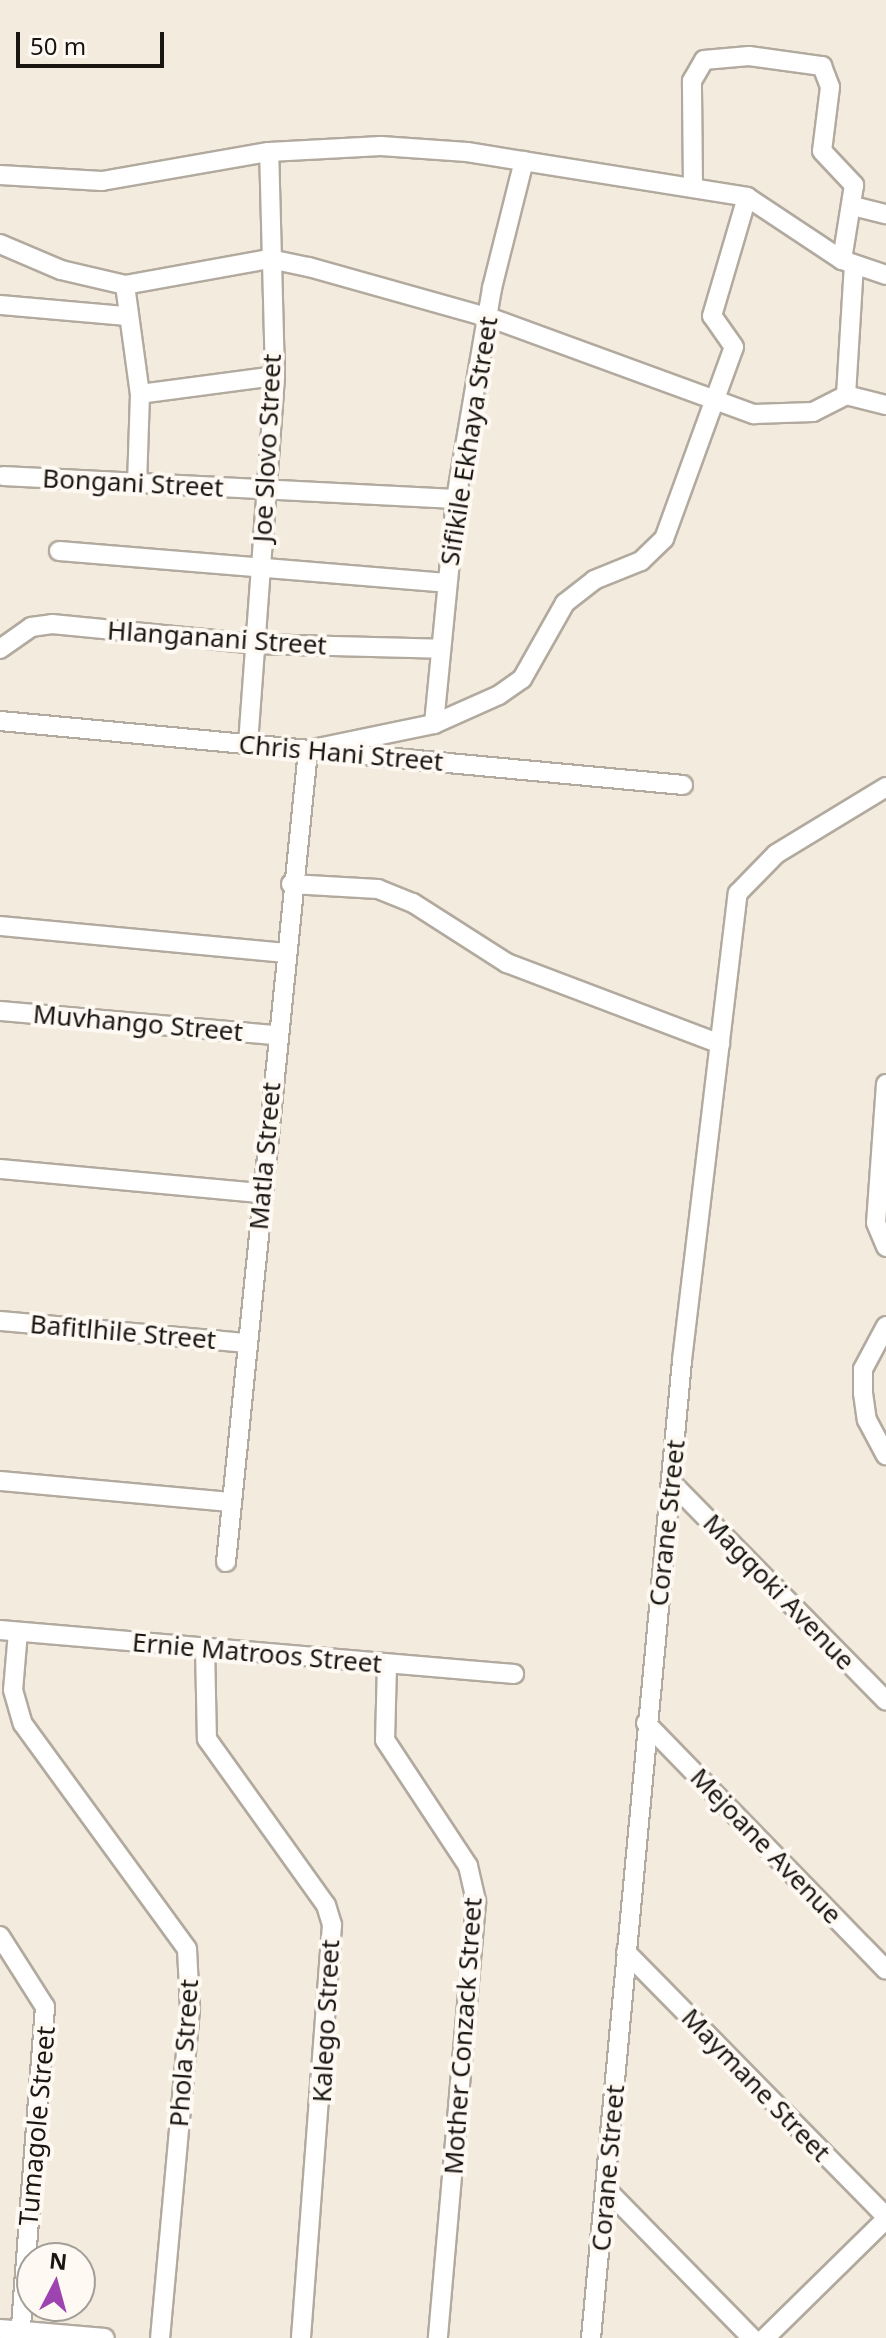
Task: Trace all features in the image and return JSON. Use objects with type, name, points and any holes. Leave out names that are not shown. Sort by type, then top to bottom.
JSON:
[{"type":"street","points":[[693,185],[689,119],[696,68],[717,56],[749,56],[827,71],[822,151],[853,179],[846,395]]},
{"type":"street","points":[[0,175],[102,181],[269,152],[381,146],[524,161],[693,185],[747,197],[848,263],[886,275]]},
{"type":"street","name":"Joe Slovo Street","points":[[248,744],[275,376],[269,152]]},
{"type":"street","name":"Sifikile Ekhaya Street","points":[[434,724],[456,499],[524,161]]},
{"type":"street","points":[[308,750],[434,724],[522,679],[565,603],[594,580],[641,561],[664,539],[709,402],[734,347],[712,316],[747,197]]},
{"type":"street","points":[[853,206],[886,214]]},
{"type":"street","points":[[0,244],[61,270],[125,285],[270,259],[491,318],[709,402],[794,414],[846,395],[886,405]]},
{"type":"street","points":[[125,285],[140,394],[137,483]]},
{"type":"street","points":[[0,305],[127,316]]},
{"type":"street","points":[[140,394],[275,376]]},
{"type":"street","name":"Bongani Street","points":[[3,476],[456,499]]},
{"type":"street","points":[[59,551],[447,583]]},
{"type":"street","name":"Hlanganani Street","points":[[0,649],[31,627],[52,624],[255,644],[441,649]]},
{"type":"street","name":"Chris Hani Street","points":[[0,721],[683,785]]},
{"type":"street","name":"Matla Street","points":[[226,1562],[291,884],[308,750]]},
{"type":"street","name":"Corane Street","points":[[591,2338],[607,2190],[646,1723],[738,893],[748,876],[886,787]]},
{"type":"street","points":[[291,884],[378,889],[413,903],[507,963],[720,1044]]},
{"type":"street","points":[[0,926],[285,953]]},
{"type":"street","name":"Muvhango Street","points":[[0,1011],[276,1035]]},
{"type":"street","points":[[886,1084],[876,1223],[886,1247]]},
{"type":"street","points":[[0,1169],[261,1193]]},
{"type":"street","name":"Bafitlhile Street","points":[[0,1321],[247,1343]]},
{"type":"street","points":[[886,1326],[868,1355],[863,1393],[867,1420],[886,1455]]},
{"type":"street","points":[[0,1481],[232,1502]]},
{"type":"street","name":"Magqoki Avenue","points":[[672,1483],[886,1701]]},
{"type":"street","name":"Ernie Matroos Street","points":[[9,1631],[514,1674]]},
{"type":"street","name":"Phola Street","points":[[9,1631],[13,1690],[23,1724],[187,1949],[190,2009],[160,2338]]},
{"type":"street","name":"Kalego Street","points":[[205,1647],[207,1739],[326,1905],[332,1925],[301,2338]]},
{"type":"street","name":"Mother Conzack Street","points":[[387,1665],[385,1740],[468,1866],[476,1902],[438,2338]]},
{"type":"street","name":"Mejoane Avenue","points":[[646,1723],[886,1970]]},
{"type":"street","name":"Tumagole Street","points":[[0,1936],[45,2007],[20,2334]]},
{"type":"street","name":"Maymane Street","points":[[626,1952],[886,2218]]},
{"type":"street","points":[[607,2190],[752,2338]]},
{"type":"street","points":[[765,2338],[886,2218]]},
{"type":"street","points":[[0,2329],[20,2334],[105,2338]]}]
